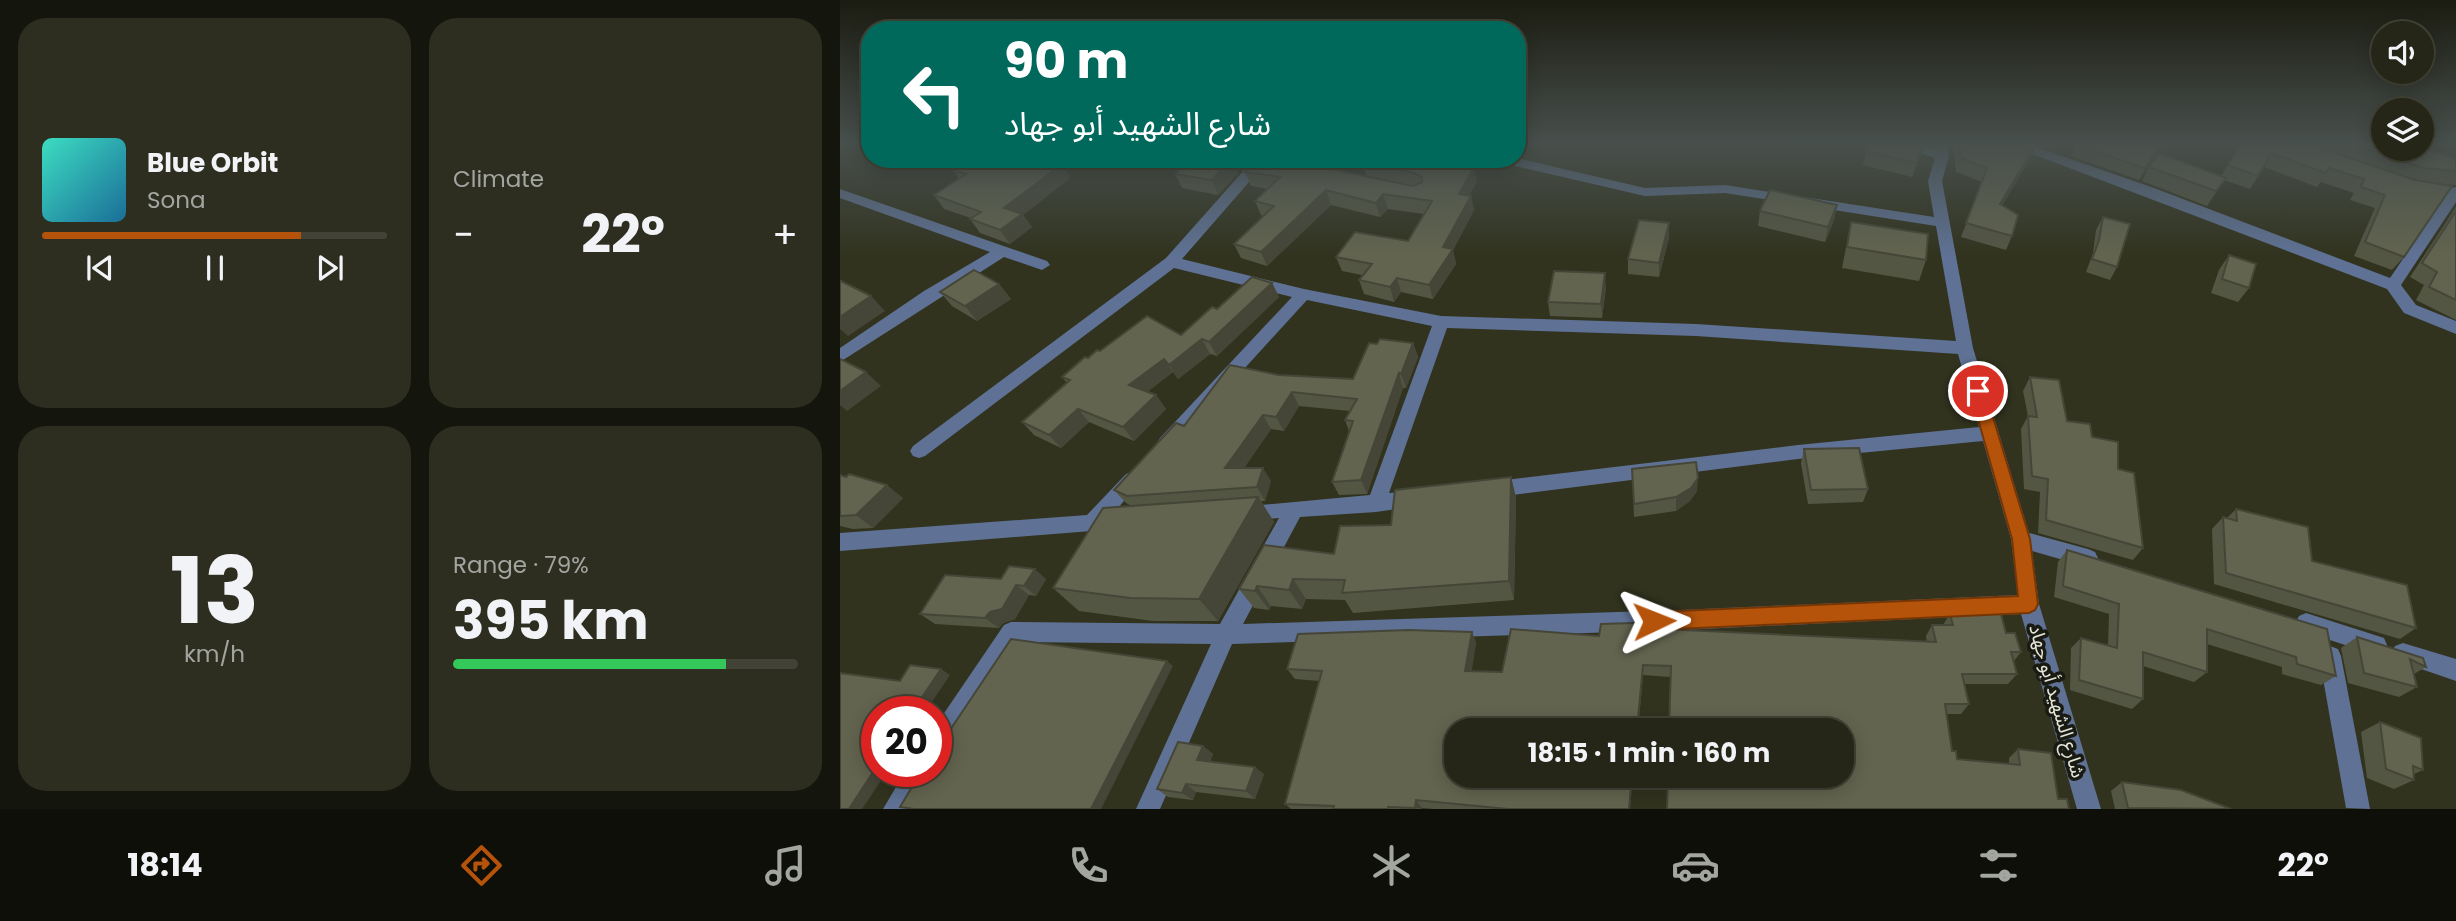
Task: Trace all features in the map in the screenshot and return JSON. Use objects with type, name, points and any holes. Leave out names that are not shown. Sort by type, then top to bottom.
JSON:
[{"type":"street","points":[[919,451],[1171,262],[1247,181]]},
{"type":"street","points":[[1597,181],[1645,192],[1725,189],[1944,223]]},
{"type":"street","name":"شارع الشهيد أبو جهاد","points":[[1935,181],[1965,348],[2021,539],[2029,604],[2089,809]]},
{"type":"street","points":[[2120,181],[2393,285],[2410,309],[2456,328]]},
{"type":"street","points":[[2393,285],[2455,193],[2432,191]]},
{"type":"street","points":[[840,193],[1042,265]]},
{"type":"street","points":[[840,356],[930,295],[1003,251]]},
{"type":"street","points":[[1171,262],[1304,294],[1441,322],[1696,330],[1965,348]]},
{"type":"street","points":[[1093,522],[1304,294]]},
{"type":"street","points":[[1376,504],[1441,322]]},
{"type":"street","points":[[1471,492],[1798,452],[1990,433]]},
{"type":"street","points":[[1227,514],[1430,498]]},
{"type":"street","points":[[1148,809],[1226,634],[1294,510]]},
{"type":"street","points":[[840,542],[1133,520]]},
{"type":"street","points":[[2021,539],[2113,566]]},
{"type":"street","points":[[952,722],[1011,632],[1226,634],[1667,621],[2029,604]]},
{"type":"street","points":[[2285,617],[2456,670]]},
{"type":"street","points":[[2324,628],[2358,809]]},
{"type":"street","points":[[895,809],[909,787]]},
{"type":"building","points":[[956,181],[1040,181],[1004,208],[1022,214],[1000,230],[970,219],[981,212],[934,195]]},
{"type":"building","points":[[1276,181],[1388,181],[1413,186],[1422,181],[1466,181],[1459,194],[1471,196],[1443,247],[1453,249],[1429,285],[1397,278],[1390,287],[1359,280],[1372,264],[1336,257],[1355,232],[1408,241],[1432,201],[1383,194],[1376,203],[1326,190],[1261,252],[1234,244],[1274,206],[1255,201]]},
{"type":"building","points":[[1982,181],[2014,181],[2000,204],[2018,215],[2012,236],[1966,223]]},
{"type":"building","points":[[2187,181],[2224,181],[2216,191]]},
{"type":"building","points":[[2363,181],[2420,181],[2452,186],[2404,257],[2365,242],[2385,195],[2361,187]]},
{"type":"building","points":[[1770,190],[1837,205],[1828,227],[1760,211]]},
{"type":"building","points":[[2456,211],[2456,300],[2429,287],[2437,272],[2422,263]]},
{"type":"building","points":[[2103,217],[2130,224],[2117,267],[2092,259]]},
{"type":"building","points":[[1639,220],[1669,223],[1659,263],[1628,259]]},
{"type":"building","points":[[1851,222],[1928,234],[1926,260],[1847,247]]},
{"type":"building","points":[[2229,255],[2256,264],[2249,288],[2222,279]]},
{"type":"building","points":[[974,270],[999,284],[965,306],[940,292]]},
{"type":"building","points":[[1554,271],[1605,273],[1601,304],[1548,302]]},
{"type":"building","points":[[1252,277],[1272,283],[1209,342],[1202,339],[1169,365],[1164,359],[1129,385],[1156,395],[1123,427],[1078,409],[1049,435],[1022,422],[1070,380],[1062,377],[1085,357],[1100,351],[1147,316],[1181,335],[1212,307],[1217,309]]},
{"type":"building","points":[[840,282],[871,296],[840,317]]},
{"type":"building","points":[[1380,339],[1413,343],[1401,374],[1399,373],[1361,480],[1332,482],[1353,421],[1345,420],[1357,399],[1292,392],[1276,417],[1263,415],[1225,468],[1263,468],[1257,487],[1127,496],[1114,490],[1176,423],[1184,426],[1230,365],[1279,375],[1353,379],[1369,343],[1377,344]]},
{"type":"building","points":[[840,359],[866,372],[840,391]]},
{"type":"building","points":[[2030,377],[2059,380],[2067,421],[2090,424],[2092,437],[2118,442],[2118,469],[2134,473],[2143,548],[2046,520],[2048,479],[2032,476],[2028,416],[2037,417]]},
{"type":"building","points":[[1859,448],[1868,489],[1811,490],[1804,449]]},
{"type":"building","points":[[1696,462],[1698,478],[1691,488],[1676,497],[1634,504],[1632,469]]},
{"type":"building","points":[[849,474],[887,485],[856,515],[840,516],[840,475],[846,477]]},
{"type":"building","points":[[1511,477],[1509,581],[1342,593],[1345,580],[1293,579],[1289,590],[1257,586],[1255,591],[1239,589],[1264,545],[1334,554],[1340,526],[1391,525],[1395,490]]},
{"type":"building","points":[[1258,497],[1199,599],[1130,598],[1053,588],[1103,508]]},
{"type":"building","points":[[2236,509],[2308,527],[2312,561],[2407,585],[2416,628],[2226,573],[2223,517],[2237,521]]},
{"type":"building","points":[[2067,550],[2327,629],[2336,676],[2297,664],[2296,657],[2207,629],[2207,672],[2143,652],[2143,699],[2079,680],[2081,638],[2117,648],[2119,604],[2063,586]]},
{"type":"building","points":[[1009,566],[1035,569],[1024,586],[1016,585],[1002,609],[990,612],[985,618],[920,614],[945,575],[1001,579]]},
{"type":"building","points":[[1950,614],[2001,614],[2006,633],[2015,633],[2021,652],[2011,652],[2017,674],[1962,674],[1969,704],[1945,704],[1952,751],[1956,751],[1957,759],[2020,765],[2018,749],[2051,753],[2058,799],[2067,799],[2069,809],[1667,809],[1668,788],[1854,788],[1854,718],[1669,718],[1671,666],[1643,665],[1638,718],[1444,718],[1444,788],[1631,788],[1629,809],[1508,809],[1416,800],[1415,808],[1388,809],[1333,809],[1334,806],[1285,804],[1322,671],[1287,669],[1298,634],[1408,630],[1472,632],[1465,671],[1502,672],[1511,629],[1599,636],[1601,624],[1664,622],[1663,629],[1936,642],[1932,625],[1953,625]]},
{"type":"building","points":[[2357,637],[2423,658],[2426,667],[2410,659],[2417,687],[2364,673]]},
{"type":"building","points":[[1011,639],[1167,661],[1091,809],[900,807],[912,787],[952,787],[952,727]]},
{"type":"building","points":[[910,665],[941,669],[923,696],[861,696],[861,787],[863,787],[849,809],[840,809],[840,673],[900,681]]},
{"type":"building","points":[[2380,722],[2421,738],[2423,770],[2413,766],[2414,780],[2386,769]]},
{"type":"building","points":[[1178,742],[1203,746],[1197,760],[1255,767],[1246,791],[1186,784],[1182,793],[1157,789]]},
{"type":"building","points":[[2122,782],[2181,790],[2231,809],[2128,808]]},
{"type":"route","points":[[1654,621],[2029,604],[2021,539],[1978,391]]}]
